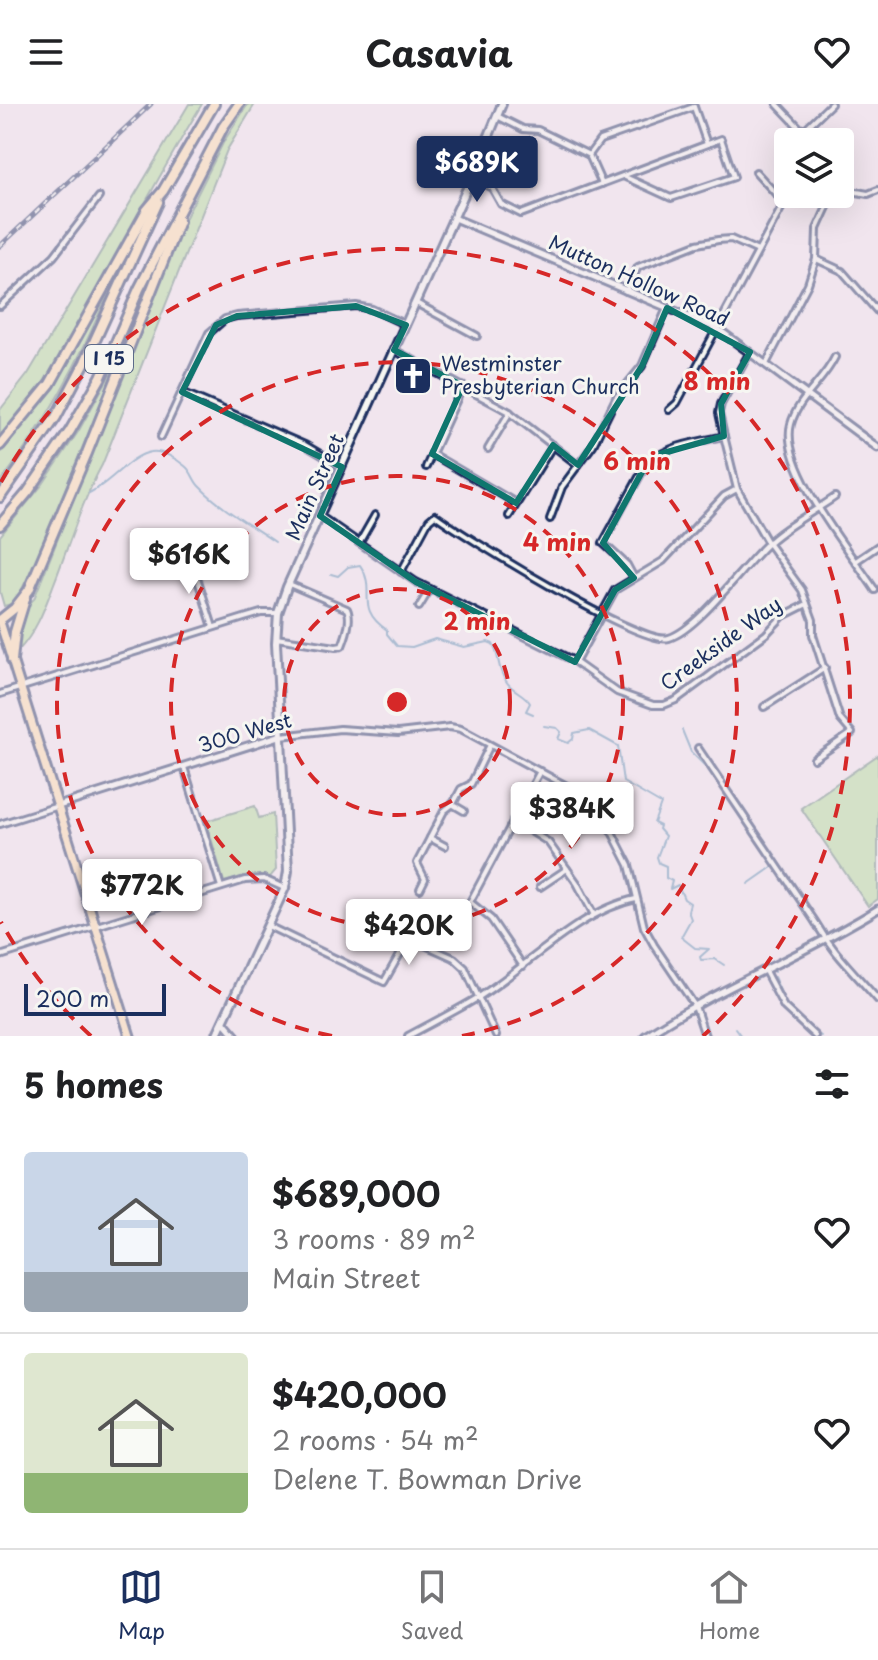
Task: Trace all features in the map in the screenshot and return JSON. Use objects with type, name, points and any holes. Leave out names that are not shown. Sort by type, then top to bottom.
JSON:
[{"type":"highway","name":"I 15","points":[[0,497],[63,403],[163,191],[214,104]]},
{"type":"highway","name":"I 15","points":[[0,525],[28,492],[70,431],[101,377],[139,289],[223,127],[239,104]]},
{"type":"highway","points":[[12,660],[15,632],[29,590],[195,180]]},
{"type":"highway","points":[[0,445],[50,384],[147,210],[163,191]]},
{"type":"highway","points":[[0,621],[29,590]]},
{"type":"main road","name":"Main Street","points":[[216,1036],[285,888],[288,871],[279,736],[278,613],[502,104]]},
{"type":"main road","points":[[0,621],[130,1036]]},
{"type":"street","points":[[777,104],[800,128]]},
{"type":"street","points":[[806,128],[831,104]]},
{"type":"street","points":[[589,155],[600,140],[694,105],[707,144]]},
{"type":"street","points":[[497,116],[523,129],[538,130],[589,155],[602,184]]},
{"type":"street","points":[[472,177],[492,188],[501,204],[521,214],[721,139],[734,177],[671,198],[623,176]]},
{"type":"street","points":[[669,410],[677,403],[784,203],[756,172]]},
{"type":"street","points":[[854,192],[868,194],[878,190]]},
{"type":"street","points":[[0,306],[54,256],[99,197]]},
{"type":"street","points":[[766,364],[808,284],[816,259],[817,229],[827,208]]},
{"type":"street","name":"Mutton Hollow Road","points":[[454,218],[718,329],[878,448]]},
{"type":"street","points":[[626,291],[638,267],[697,244],[731,239],[758,251]]},
{"type":"street","points":[[816,259],[842,271],[878,312]]},
{"type":"street","points":[[416,303],[477,336]]},
{"type":"street","points":[[161,437],[209,333],[225,319],[356,306],[372,309],[406,325]]},
{"type":"street","points":[[550,519],[562,487],[593,445],[616,398],[642,366],[667,308]]},
{"type":"street","points":[[394,350],[510,412],[578,465]]},
{"type":"street","points":[[750,352],[719,413],[737,489],[768,543],[797,582],[813,620],[813,635],[840,719],[852,733],[814,759]]},
{"type":"street","points":[[835,357],[791,425],[790,438],[807,488],[875,590]]},
{"type":"street","points":[[426,467],[463,386]]},
{"type":"street","points":[[182,392],[305,445],[342,467]]},
{"type":"street","points":[[488,449],[510,412]]},
{"type":"street","points":[[634,578],[627,565],[603,543],[650,461],[675,448],[724,436]]},
{"type":"street","points":[[509,516],[553,445]]},
{"type":"street","points":[[432,454],[516,503]]},
{"type":"street","points":[[575,662],[615,590],[663,561],[724,496],[737,489]]},
{"type":"street","points":[[401,572],[429,520],[435,515],[469,539],[601,613],[645,636],[665,640],[695,621],[768,543],[835,497]]},
{"type":"street","points":[[359,543],[375,515]]},
{"type":"street","name":"Creekside Way","points":[[320,516],[430,589],[575,662],[617,692],[639,701],[664,705],[676,700],[737,657],[783,616],[807,604]]},
{"type":"street","points":[[856,561],[878,546]]},
{"type":"street","points":[[185,555],[195,571],[213,627]]},
{"type":"street","points":[[276,638],[336,647],[344,642],[350,614],[347,609],[289,584]]},
{"type":"street","points":[[419,607],[430,589]]},
{"type":"street","points":[[0,694],[261,613],[278,613]]},
{"type":"street","points":[[764,707],[825,668]]},
{"type":"street","name":"300 West","points":[[58,806],[279,736],[340,729],[398,733],[450,727],[469,732],[576,791],[599,813],[629,865],[644,927],[695,1006],[705,1036]]},
{"type":"street","points":[[420,889],[425,879],[417,863],[444,811],[461,789],[471,784],[490,745]]},
{"type":"street","points":[[698,748],[806,907],[825,941],[844,966],[875,993],[878,1000]]},
{"type":"street","points":[[184,767],[221,887]]},
{"type":"street","points":[[523,966],[491,919],[470,902],[540,771]]},
{"type":"street","points":[[477,772],[483,775]]},
{"type":"street","points":[[452,804],[464,811]]},
{"type":"street","points":[[0,824],[58,806]]},
{"type":"street","points":[[513,820],[548,842],[594,915]]},
{"type":"street","points":[[430,838],[445,846]]},
{"type":"street","points":[[540,887],[567,869]]},
{"type":"street","points":[[0,956],[245,880],[264,879],[285,888]]},
{"type":"street","points":[[408,1036],[479,997],[594,915],[615,903],[636,899]]},
{"type":"street","points":[[645,1036],[695,1006],[825,941],[878,909]]},
{"type":"street","points":[[268,926],[384,982],[409,938],[454,958],[465,968],[496,1036]]},
{"type":"street","points":[[765,971],[784,1007],[815,1036]]},
{"type":"street","points":[[223,1021],[236,1036]]},
{"type":"highlighted area","points":[[356,306],[406,325],[394,350],[463,386],[432,454],[516,503],[553,445],[578,465],[642,366],[667,308],[750,352],[721,404],[724,436],[660,454],[643,470],[603,543],[634,578],[615,590],[575,662],[416,582],[320,516],[342,467],[182,392],[216,325],[237,316]]},
{"type":"green space","points":[[189,104],[202,104],[71,339],[32,401],[0,438],[0,410],[28,374]]},
{"type":"green space","points":[[248,104],[255,104],[227,150],[102,465],[81,509],[43,612],[18,651],[17,631],[22,616],[34,599],[182,225],[224,141]]},
{"type":"green space","points":[[111,286],[62,389],[0,483],[0,453],[48,392]]},
{"type":"green space","points":[[143,300],[35,563],[15,603],[4,606],[0,592],[0,536],[43,484],[78,432],[107,380]]},
{"type":"green space","points":[[878,755],[878,899],[868,906],[801,808]]},
{"type":"green space","points":[[255,806],[259,818],[273,814],[276,870],[270,877],[245,876],[224,882],[206,821]]},
{"type":"waterway","points":[[89,493],[135,458],[160,452],[182,463],[216,502],[275,542]]},
{"type":"waterway","points":[[331,574],[338,576],[348,567],[360,565],[365,574],[371,614],[397,646],[412,647],[435,639],[464,647],[488,642],[493,644],[503,676],[530,703],[526,711],[533,714]]},
{"type":"waterway","points":[[544,726],[557,728],[561,732],[558,739],[568,743],[574,733],[589,730],[618,746],[623,782],[661,804],[654,823],[660,826],[665,836],[657,857],[659,863],[666,866],[666,878],[672,881],[670,889],[678,885],[684,899],[690,903],[688,911],[691,919],[681,937],[695,948],[709,949],[700,957],[701,960],[715,959],[724,965]]},
{"type":"waterway","points":[[682,730],[691,752],[714,775]]},
{"type":"waterway","points":[[748,884],[774,863]]},
{"type":"waterway","points":[[774,977],[785,1002],[798,1018]]},
{"type":"waterway","points":[[735,1028],[741,1036]]},
{"type":"waterway","points":[[809,1028],[821,1036]]},
{"type":"railway","points":[[0,246],[151,104]]},
{"type":"place","name":"Westminster Presbyterian Church","points":[[413,376]]}]
